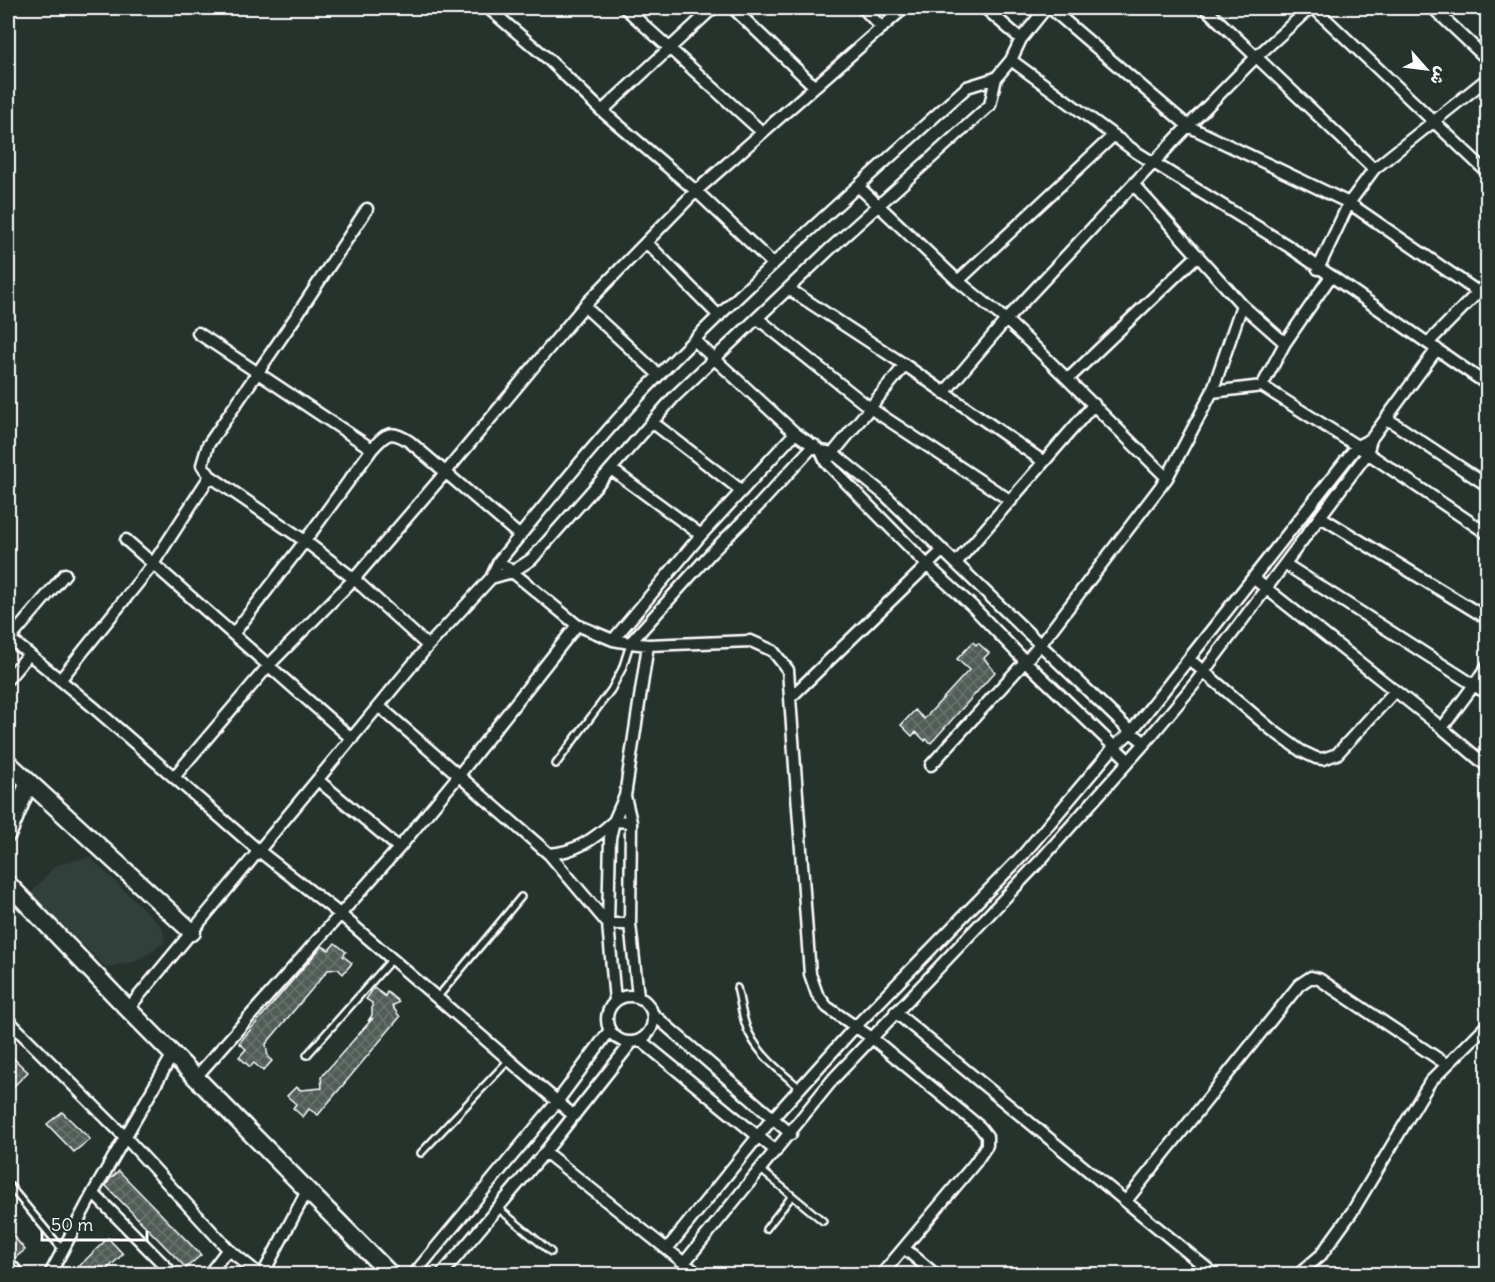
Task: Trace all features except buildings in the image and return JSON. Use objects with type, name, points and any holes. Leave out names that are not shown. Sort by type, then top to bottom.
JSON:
[{"type":"street","points":[[488,8],[547,58],[602,111],[696,191],[772,264]]},
{"type":"street","points":[[625,8],[762,132]]},
{"type":"street","points":[[602,111],[713,8]]},
{"type":"street","points":[[733,8],[814,86]]},
{"type":"street","points":[[863,8],[882,27]]},
{"type":"street","points":[[174,777],[269,665],[354,579],[584,306],[696,191],[904,8]]},
{"type":"street","points":[[985,8],[1021,39]]},
{"type":"street","points":[[491,578],[512,572],[532,559],[675,396],[990,105],[996,78],[1011,60],[1021,39],[1048,8],[1188,126],[1349,203],[1478,292]]},
{"type":"street","points":[[1205,8],[1374,169]]},
{"type":"street","points":[[944,393],[1006,320],[1188,126],[1256,57],[1312,8],[1488,173]]},
{"type":"street","points":[[1433,8],[1488,60]]},
{"type":"street","points":[[1011,60],[1153,163],[1288,246],[1488,385]]},
{"type":"street","points":[[128,1010],[428,646],[491,578],[499,561],[588,454],[658,375],[772,264],[967,87],[996,78]]},
{"type":"street","points":[[1318,269],[1349,203],[1374,169],[1488,78]]},
{"type":"street","points":[[958,281],[1114,135]]},
{"type":"street","points":[[1134,185],[1242,305],[1285,343]]},
{"type":"street","points":[[858,186],[958,281],[1006,320],[1167,478]]},
{"type":"street","points":[[367,209],[204,453],[202,465],[210,476],[305,541],[354,579],[428,646]]},
{"type":"street","points":[[646,243],[719,316]]},
{"type":"street","points":[[1068,379],[1198,255]]},
{"type":"street","points":[[1262,386],[1285,343],[1331,276]]},
{"type":"street","points":[[684,1263],[791,1134],[834,1078],[1022,880],[1145,743],[1204,671],[1367,454],[1371,439],[1432,346],[1488,282]]},
{"type":"street","points":[[789,289],[905,365],[1044,462]]},
{"type":"street","points":[[931,765],[1040,645],[1167,478],[1212,392],[1242,305]]},
{"type":"street","points":[[584,306],[658,375]]},
{"type":"street","points":[[757,318],[870,408],[1011,501]]},
{"type":"street","points":[[198,333],[372,449]]},
{"type":"street","points":[[694,340],[795,433],[885,495],[1145,743]]},
{"type":"street","points":[[630,643],[711,553],[759,505],[823,453],[870,408],[905,365]]},
{"type":"street","points":[[1212,392],[1262,386],[1357,446],[1488,534]]},
{"type":"street","points":[[956,563],[1094,404]]},
{"type":"street","points":[[1386,418],[1488,486]]},
{"type":"street","points":[[652,422],[742,491]]},
{"type":"street","points":[[234,633],[372,449],[381,438],[393,433],[398,434],[446,472],[520,536]]},
{"type":"street","points":[[613,640],[701,535],[795,433]]},
{"type":"street","points":[[667,1249],[772,1119],[855,1027],[1022,856],[1114,747],[1131,732],[1357,446],[1371,439]]},
{"type":"street","points":[[823,453],[927,565],[972,606],[1025,661],[1128,760]]},
{"type":"street","points":[[611,469],[701,535]]},
{"type":"street","points":[[60,680],[153,564],[210,476]]},
{"type":"street","points":[[1321,517],[1488,619]]},
{"type":"street","points":[[126,540],[352,739]]},
{"type":"street","points":[[791,697],[943,550]]},
{"type":"street","points":[[499,561],[577,625],[613,640],[648,645],[751,641],[773,651],[788,670],[810,974],[817,994],[827,1008],[872,1038],[980,1127],[987,1136],[985,1150],[882,1275]]},
{"type":"street","points":[[1285,564],[1488,694]]},
{"type":"street","points":[[65,574],[9,638],[260,851],[341,915],[574,1116]]},
{"type":"street","points":[[1253,578],[1488,767]]},
{"type":"street","points":[[196,1077],[399,848],[577,625]]},
{"type":"street","points":[[615,1001],[608,924],[610,837],[625,796],[648,645]]},
{"type":"street","points":[[8,679],[29,654]]},
{"type":"street","points":[[1189,659],[1272,730],[1301,751],[1323,759],[1337,754],[1395,691]]},
{"type":"street","points":[[1442,728],[1488,666]]},
{"type":"street","points":[[380,707],[549,854],[608,924],[630,924]]},
{"type":"street","points":[[8,763],[192,932]]},
{"type":"street","points":[[319,781],[399,848]]},
{"type":"street","points":[[8,833],[29,782]]},
{"type":"street","points":[[625,796],[631,822],[630,924],[638,996]]},
{"type":"street","points":[[549,854],[565,853],[584,844],[597,837],[614,821],[631,822]]},
{"type":"street","points":[[8,884],[128,1010],[308,1189],[390,1275]]},
{"type":"street","points":[[1126,1201],[1299,985],[1311,976],[1319,979],[1446,1064]]},
{"type":"street","points":[[776,1151],[636,1041],[619,1040],[610,1030],[607,1015],[615,1001],[622,997],[638,996],[645,1000],[653,1014],[791,1134]]},
{"type":"street","points":[[896,1012],[1215,1275]]},
{"type":"street","points":[[429,1257],[445,1273],[636,1041],[651,1029],[653,1014]]},
{"type":"street","points":[[8,1020],[125,1137],[228,1249],[261,1275],[308,1189]]},
{"type":"street","points":[[1299,1275],[1321,1255],[1352,1212],[1430,1082],[1488,1024]]},
{"type":"street","points":[[414,1275],[558,1102],[610,1030]]},
{"type":"street","points":[[50,1275],[93,1193],[173,1054]]},
{"type":"street","points":[[545,1152],[698,1275]]},
{"type":"street","points":[[93,1193],[173,1275]]},
{"type":"street","points":[[904,1248],[935,1275]]},
{"type":"street","points":[[208,1275],[228,1249]]},
{"type":"street","points":[[8,1262],[19,1275]]},
{"type":"lane","points":[[555,764],[611,690],[622,669],[630,643]]},
{"type":"lane","points":[[437,998],[521,897]]},
{"type":"lane","points":[[307,1055],[392,959]]},
{"type":"lane","points":[[737,988],[748,1032],[756,1045],[771,1063],[800,1088]]},
{"type":"lane","points":[[421,1153],[509,1060]]},
{"type":"lane","points":[[760,1170],[823,1221]]},
{"type":"lane","points":[[8,1184],[63,1251]]},
{"type":"lane","points":[[766,1229],[792,1196]]},
{"type":"lane","points":[[498,1208],[551,1252]]},
{"type":"shaded area","points":[[90,857],[162,927],[165,942],[137,961],[106,967],[30,894],[56,865]]}]
